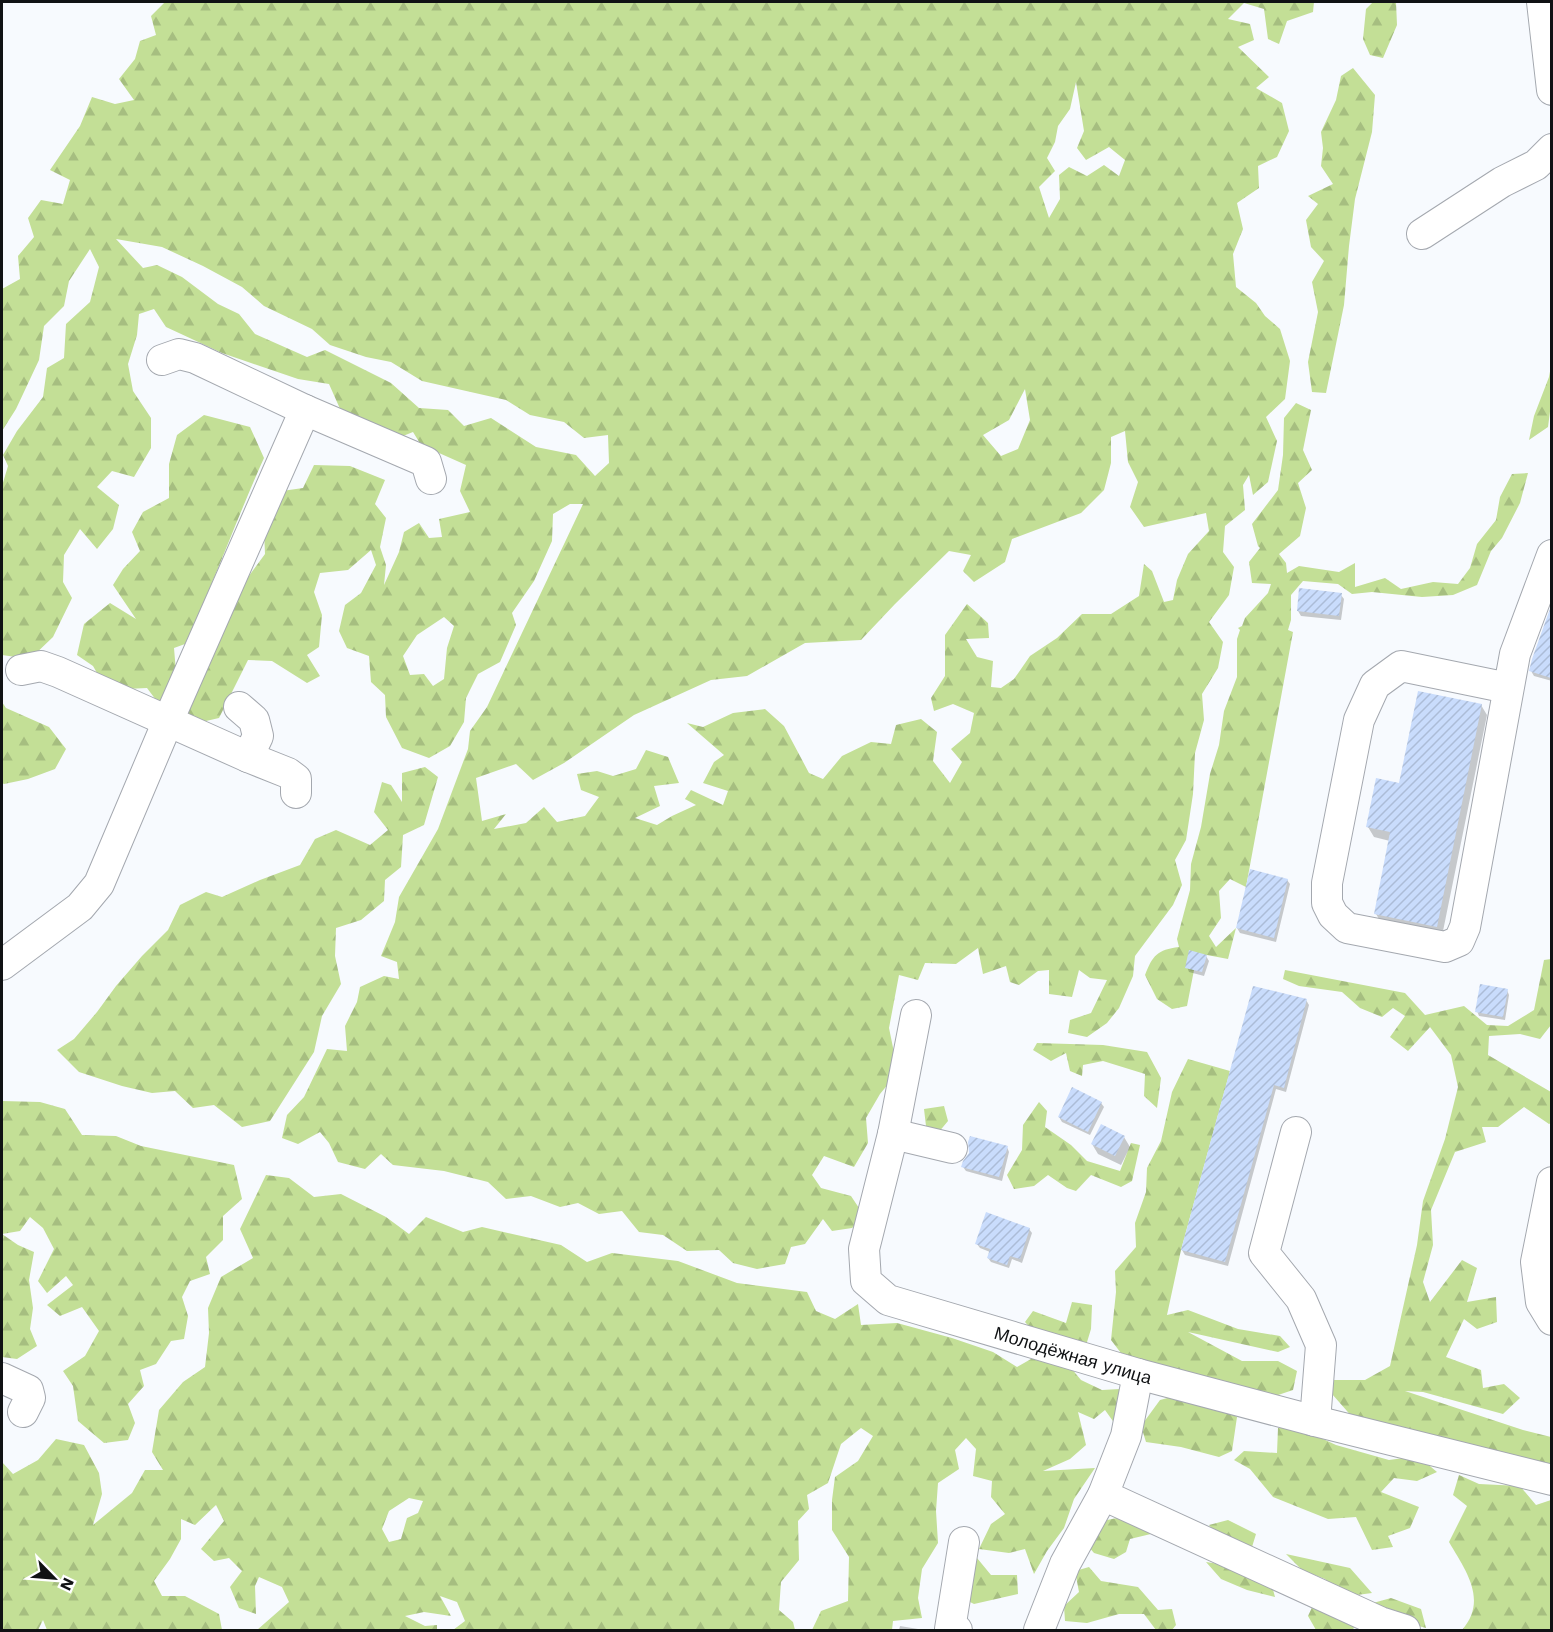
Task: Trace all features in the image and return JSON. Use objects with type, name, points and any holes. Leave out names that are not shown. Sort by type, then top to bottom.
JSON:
[{"type":"street","points":[[1542,2],[1549,27],[1551,90]]},
{"type":"street","points":[[1422,234],[1502,182],[1536,165],[1551,149]]},
{"type":"street","points":[[162,360],[179,354],[195,358],[305,410],[426,462],[431,479]]},
{"type":"street","points":[[4,957],[80,907],[99,884],[305,410]]},
{"type":"street","points":[[1508,688],[1401,666],[1375,685],[1359,720],[1327,883],[1327,903],[1333,915],[1347,928],[1445,947],[1459,941],[1465,927],[1515,654],[1551,555]]},
{"type":"street","points":[[21,670],[41,666],[288,773],[296,779],[296,793]]},
{"type":"street","points":[[239,707],[254,720],[258,736],[248,757]]},
{"type":"street","name":"Молодёжная улица","points":[[916,1015],[893,1134],[864,1249],[866,1281],[888,1300],[1138,1374],[1551,1480]]},
{"type":"street","points":[[1296,1132],[1264,1253],[1301,1299],[1321,1345],[1315,1421]]},
{"type":"street","points":[[893,1134],[952,1148]]},
{"type":"street","points":[[1551,1182],[1536,1262],[1541,1302],[1551,1320]]},
{"type":"street","points":[[1039,1630],[1065,1564],[1103,1496],[1126,1436],[1138,1374]]},
{"type":"street","points":[[2,1378],[28,1390],[30,1398],[23,1412]]},
{"type":"street","points":[[1103,1496],[1385,1628]]},
{"type":"street","points":[[957,1630],[950,1629],[964,1542]]},
{"type":"green space","points":[[165,2],[1314,2],[1313,12],[1287,21],[1279,44],[1268,39],[1264,9],[1244,3],[1228,19],[1250,24],[1254,40],[1238,47],[1269,77],[1256,88],[1282,103],[1289,131],[1277,157],[1258,166],[1259,188],[1237,203],[1243,229],[1233,254],[1236,287],[1256,303],[1265,316],[1280,329],[1290,361],[1285,399],[1266,417],[1277,441],[1268,482],[1253,495],[1249,475],[1243,485],[1245,510],[1225,526],[1223,552],[1234,567],[1229,595],[1209,622],[1223,642],[1218,668],[1202,694],[1204,720],[1195,753],[1193,794],[1186,840],[1175,860],[1182,885],[1173,905],[1135,956],[1133,976],[1119,1008],[1107,1023],[1087,1037],[1068,1033],[1070,1020],[1091,1013],[1107,980],[1090,978],[1079,970],[1072,997],[1049,994],[1049,970],[1038,971],[1019,985],[1010,982],[1006,966],[983,974],[978,948],[956,964],[925,963],[918,980],[899,975],[889,1028],[898,1072],[880,1094],[866,1118],[868,1143],[854,1167],[824,1156],[812,1175],[821,1188],[851,1196],[865,1217],[852,1228],[832,1231],[823,1219],[805,1244],[791,1247],[785,1264],[757,1269],[733,1263],[719,1250],[687,1251],[663,1235],[639,1232],[622,1211],[599,1214],[578,1203],[560,1207],[531,1196],[506,1199],[488,1182],[444,1171],[393,1165],[381,1154],[365,1169],[338,1162],[329,1143],[320,1132],[298,1144],[282,1138],[287,1115],[304,1097],[327,1049],[347,1051],[345,1026],[357,1002],[360,987],[384,976],[399,979],[397,962],[381,956],[395,922],[399,897],[438,829],[468,749],[470,731],[487,707],[583,504],[570,504],[553,514],[552,541],[534,581],[512,613],[516,625],[500,662],[478,674],[466,698],[464,722],[450,746],[429,758],[402,748],[386,717],[385,695],[371,682],[369,656],[347,648],[339,631],[345,605],[361,593],[376,565],[371,550],[348,570],[320,573],[314,592],[322,615],[319,647],[307,655],[320,676],[307,683],[272,661],[248,660],[219,718],[193,724],[184,707],[224,610],[265,554],[264,530],[282,491],[303,488],[314,465],[350,466],[385,480],[375,504],[386,518],[380,547],[386,565],[384,585],[399,552],[404,532],[419,523],[429,538],[442,537],[439,519],[470,512],[460,491],[466,465],[421,445],[413,432],[403,436],[341,411],[329,384],[298,379],[222,353],[166,327],[154,309],[139,314],[137,335],[128,364],[133,391],[151,418],[151,448],[134,477],[112,471],[97,487],[119,505],[113,529],[97,549],[80,529],[64,555],[63,582],[72,598],[53,637],[30,659],[2,655],[2,486],[8,466],[3,455],[17,431],[43,397],[47,368],[64,358],[66,324],[90,302],[99,267],[90,249],[69,281],[64,306],[44,326],[39,360],[16,409],[2,431],[2,289],[20,279],[18,256],[34,237],[28,218],[41,200],[63,204],[70,180],[50,170],[80,126],[92,97],[115,104],[134,100],[119,79],[135,59],[140,41],[156,35],[151,16]],"holes":[[[1076,82],[1084,131],[1077,148],[1086,160],[1109,147],[1125,160],[1119,176],[1104,165],[1087,176],[1069,167],[1059,175],[1060,199],[1049,218],[1039,187],[1055,171],[1047,158],[1055,142],[1058,126],[1070,109]],[[116,239],[162,247],[203,266],[242,287],[264,306],[312,329],[330,345],[366,357],[391,362],[422,381],[506,400],[530,415],[564,422],[584,438],[608,435],[609,463],[595,476],[576,455],[536,447],[491,418],[464,426],[448,410],[419,408],[391,383],[325,350],[307,357],[255,334],[239,314],[218,304],[182,277],[157,265],[143,268]],[[1025,389],[1030,420],[1018,449],[1001,456],[983,435],[1009,420]],[[1125,431],[1128,462],[1138,482],[1130,507],[1144,527],[1206,513],[1209,531],[1188,554],[1177,580],[1173,600],[1164,602],[1152,571],[1144,564],[1139,596],[1111,614],[1082,614],[1057,638],[1030,656],[1014,679],[1001,688],[991,687],[993,661],[977,657],[966,639],[989,638],[988,623],[967,604],[945,635],[945,676],[931,698],[934,711],[953,704],[974,713],[970,733],[951,749],[962,762],[950,783],[933,761],[937,732],[921,719],[896,725],[891,744],[871,742],[842,756],[823,779],[809,773],[784,726],[765,709],[733,713],[703,727],[687,723],[724,755],[714,762],[703,783],[728,791],[723,805],[691,790],[685,799],[696,805],[657,825],[635,818],[660,806],[654,786],[679,783],[668,757],[646,750],[636,769],[613,776],[597,771],[577,774],[581,790],[599,797],[585,816],[557,822],[544,807],[526,823],[494,829],[506,814],[482,821],[476,778],[516,764],[533,780],[564,763],[634,715],[711,680],[747,676],[805,643],[861,640],[949,551],[971,555],[963,571],[974,582],[1005,562],[1012,539],[1081,513],[1104,490],[1111,463],[1111,437]],[[444,617],[454,626],[447,648],[444,679],[433,686],[424,674],[410,675],[403,656],[417,635]]]},
{"type":"green space","points":[[1373,2],[1396,2],[1397,25],[1383,58],[1370,55],[1363,39],[1366,9]]},
{"type":"green space","points":[[1353,68],[1375,95],[1372,132],[1355,199],[1344,305],[1326,393],[1312,392],[1308,362],[1318,312],[1312,282],[1324,261],[1311,247],[1306,220],[1318,204],[1308,196],[1333,184],[1321,166],[1323,148],[1321,132],[1336,100],[1341,76]]},
{"type":"green space","points":[[1551,366],[1551,404],[1548,427],[1529,440],[1534,416]]},
{"type":"green space","points":[[1296,403],[1311,410],[1303,450],[1312,470],[1298,483],[1306,508],[1300,536],[1279,554],[1286,563],[1287,573],[1299,566],[1339,572],[1355,563],[1355,587],[1385,578],[1401,589],[1433,582],[1458,584],[1470,568],[1477,544],[1496,520],[1500,497],[1512,474],[1528,473],[1520,503],[1502,538],[1491,551],[1477,585],[1453,595],[1422,597],[1372,592],[1352,594],[1338,584],[1303,581],[1291,595],[1291,620],[1288,630],[1293,632],[1246,887],[1230,879],[1219,891],[1221,918],[1209,936],[1216,947],[1236,928],[1228,959],[1207,955],[1194,970],[1187,1006],[1172,1009],[1157,999],[1145,975],[1157,955],[1179,947],[1177,939],[1190,890],[1191,864],[1201,827],[1210,774],[1219,745],[1224,711],[1237,677],[1237,639],[1240,630],[1238,628],[1268,593],[1271,584],[1252,583],[1249,562],[1260,548],[1252,524],[1278,490],[1283,455],[1284,418]]},
{"type":"green space","points":[[204,415],[250,427],[264,458],[185,644],[174,648],[176,672],[159,704],[147,688],[105,687],[93,666],[77,655],[84,624],[110,603],[136,619],[113,585],[123,569],[140,551],[132,532],[143,512],[169,498],[169,464],[177,435]]},
{"type":"green space","points":[[2,702],[6,708],[49,727],[66,749],[55,769],[28,779],[2,783]]},
{"type":"green space","points":[[425,767],[438,777],[424,825],[403,835],[401,867],[385,880],[384,901],[361,920],[336,928],[335,956],[341,984],[322,1016],[314,1052],[270,1121],[242,1127],[214,1105],[193,1108],[175,1091],[152,1093],[79,1072],[57,1050],[74,1039],[116,986],[168,930],[180,905],[206,892],[222,897],[300,865],[315,839],[336,830],[370,845],[388,830],[374,812],[382,782],[391,785],[402,802],[402,773]]},
{"type":"green space","points":[[1551,959],[1551,1025],[1540,1039],[1520,1034],[1489,1036],[1488,1055],[1551,1092],[1551,1123],[1549,1124],[1524,1107],[1498,1127],[1482,1127],[1486,1142],[1455,1152],[1431,1210],[1433,1245],[1423,1282],[1430,1302],[1462,1260],[1477,1268],[1467,1302],[1496,1297],[1497,1322],[1477,1329],[1464,1319],[1446,1357],[1481,1370],[1483,1388],[1504,1384],[1520,1398],[1503,1414],[1423,1392],[1405,1391],[1551,1437],[1551,1468],[1502,1456],[1454,1440],[1424,1437],[1413,1430],[1354,1419],[1332,1394],[1330,1380],[1365,1380],[1390,1366],[1417,1245],[1423,1201],[1445,1139],[1458,1087],[1451,1055],[1430,1027],[1408,1051],[1390,1037],[1405,1016],[1393,1008],[1382,1017],[1360,1008],[1342,992],[1299,986],[1283,979],[1285,970],[1405,993],[1425,1015],[1464,1006],[1487,1025],[1508,1026],[1534,1010],[1544,960]]},
{"type":"green space","points":[[1037,1043],[1103,1045],[1147,1052],[1161,1078],[1157,1108],[1144,1096],[1145,1074],[1103,1061],[1083,1065],[1082,1076],[1070,1071],[1066,1053],[1051,1061],[1033,1050]]},
{"type":"green space","points":[[1188,1059],[1230,1071],[1181,1250],[1167,1315],[1188,1310],[1238,1329],[1280,1336],[1290,1347],[1278,1352],[1188,1332],[1242,1361],[1278,1361],[1297,1371],[1293,1390],[1260,1401],[1127,1361],[1111,1340],[1116,1292],[1115,1271],[1136,1247],[1135,1223],[1146,1192],[1147,1168],[1161,1141],[1172,1092]]},
{"type":"green space","points":[[2,1101],[40,1102],[65,1109],[82,1135],[116,1136],[141,1146],[234,1165],[242,1199],[223,1216],[223,1240],[206,1257],[210,1274],[190,1281],[182,1297],[188,1316],[184,1339],[171,1341],[156,1364],[140,1370],[144,1386],[128,1404],[135,1423],[128,1440],[104,1443],[78,1421],[73,1386],[63,1371],[85,1356],[99,1331],[82,1307],[60,1316],[47,1305],[73,1285],[66,1276],[47,1293],[38,1281],[54,1249],[43,1228],[30,1217],[20,1231],[2,1234]]},
{"type":"green space","points":[[1039,1102],[1047,1111],[1045,1127],[1071,1145],[1087,1161],[1120,1171],[1131,1143],[1140,1145],[1132,1181],[1121,1187],[1091,1175],[1076,1191],[1067,1188],[1048,1175],[1034,1186],[1014,1189],[1007,1175],[1022,1150],[1023,1125]]},
{"type":"green space","points":[[944,1106],[948,1121],[938,1133],[926,1126],[924,1109]]},
{"type":"green space","points":[[266,1175],[289,1178],[314,1197],[341,1194],[386,1217],[409,1234],[426,1217],[463,1232],[482,1227],[561,1245],[587,1262],[612,1253],[678,1261],[737,1283],[807,1292],[816,1311],[835,1319],[858,1304],[861,1325],[897,1323],[993,1352],[1017,1367],[1038,1355],[1066,1362],[1081,1380],[1102,1390],[1120,1389],[1124,1405],[1115,1424],[1105,1410],[1094,1419],[1078,1412],[1086,1445],[1070,1459],[1043,1471],[1095,1468],[1074,1499],[1064,1528],[1034,1574],[1025,1549],[1009,1553],[979,1549],[991,1524],[1005,1514],[991,1497],[992,1481],[973,1476],[976,1449],[966,1438],[955,1450],[959,1469],[938,1483],[936,1511],[938,1543],[922,1569],[918,1598],[922,1618],[893,1621],[892,1630],[812,1630],[821,1611],[848,1601],[849,1557],[832,1530],[832,1500],[835,1477],[858,1461],[873,1436],[861,1428],[841,1444],[828,1483],[807,1495],[809,1509],[798,1521],[799,1560],[781,1582],[779,1610],[793,1622],[795,1630],[453,1630],[465,1621],[457,1602],[440,1596],[451,1616],[424,1612],[405,1616],[425,1626],[437,1625],[437,1630],[257,1630],[289,1602],[282,1587],[259,1577],[255,1586],[256,1614],[239,1608],[230,1587],[242,1571],[229,1558],[214,1561],[201,1549],[224,1521],[216,1505],[195,1525],[181,1519],[181,1539],[154,1581],[162,1596],[185,1596],[219,1614],[222,1630],[47,1630],[43,1620],[38,1630],[2,1630],[2,1462],[13,1474],[38,1460],[56,1439],[84,1445],[99,1473],[102,1494],[93,1525],[132,1493],[145,1470],[163,1470],[152,1452],[159,1410],[183,1382],[205,1367],[209,1333],[208,1308],[221,1277],[253,1258],[240,1229]],"holes":[[[409,1498],[423,1501],[418,1513],[407,1518],[401,1539],[389,1542],[382,1529],[389,1511]]]},
{"type":"green space","points":[[2,1234],[34,1252],[29,1280],[33,1308],[30,1329],[37,1346],[17,1359],[2,1357]]},
{"type":"green space","points":[[1072,1302],[1092,1305],[1091,1329],[1084,1352],[1042,1341],[1025,1322],[1033,1311],[1066,1323]]},
{"type":"green space","points":[[1190,1392],[1237,1417],[1232,1451],[1219,1457],[1181,1447],[1146,1442],[1141,1426],[1160,1400]]},
{"type":"green space","points":[[1297,1427],[1336,1445],[1389,1460],[1418,1456],[1437,1472],[1417,1481],[1394,1478],[1381,1492],[1419,1507],[1410,1528],[1388,1536],[1393,1547],[1372,1550],[1356,1517],[1328,1519],[1273,1497],[1250,1469],[1234,1460],[1244,1451],[1277,1453],[1278,1428]]},
{"type":"green space","points":[[1459,1475],[1479,1484],[1520,1486],[1536,1505],[1551,1500],[1551,1630],[1462,1630],[1470,1619],[1474,1597],[1472,1586],[1462,1564],[1449,1542],[1467,1506],[1453,1495]]},
{"type":"green space","points":[[1127,1516],[1155,1533],[1130,1539],[1126,1552],[1114,1559],[1094,1553],[1088,1546],[1102,1521]]},
{"type":"green space","points":[[1228,1520],[1256,1534],[1252,1547],[1226,1545],[1209,1525]]},
{"type":"green space","points":[[1286,1554],[1350,1568],[1372,1593],[1342,1597],[1325,1579],[1302,1570]]},
{"type":"green space","points":[[977,1558],[991,1575],[1017,1575],[1018,1594],[974,1604],[958,1596],[961,1572]]},
{"type":"green space","points":[[1206,1562],[1246,1568],[1271,1582],[1275,1597],[1247,1590],[1221,1579]]},
{"type":"green space","points":[[1089,1567],[1101,1581],[1138,1587],[1158,1610],[1172,1609],[1176,1625],[1172,1630],[1156,1630],[1144,1614],[1119,1614],[1087,1623],[1065,1621],[1064,1606],[1079,1592],[1075,1571]]},
{"type":"green space","points":[[1391,1598],[1421,1609],[1426,1628],[1403,1622],[1395,1610],[1380,1614],[1373,1603]]},
{"type":"green space","points":[[1315,1601],[1357,1618],[1353,1630],[1316,1630],[1308,1616]]},
{"type":"building","points":[[1299,588],[1342,593],[1339,616],[1297,611]]},
{"type":"building","points":[[1551,606],[1551,678],[1529,671]]},
{"type":"building","points":[[1418,691],[1482,704],[1437,927],[1374,914],[1390,832],[1366,827],[1376,778],[1399,783]]},
{"type":"building","points":[[1250,869],[1288,879],[1274,938],[1236,928]]},
{"type":"building","points":[[1189,950],[1207,955],[1202,972],[1185,968]]},
{"type":"building","points":[[1480,984],[1508,989],[1503,1017],[1475,1012]]},
{"type":"building","points":[[1253,986],[1307,999],[1284,1088],[1274,1085],[1225,1262],[1181,1250]]},
{"type":"building","points":[[1072,1087],[1102,1102],[1088,1132],[1058,1117]]},
{"type":"building","points":[[1101,1124],[1125,1136],[1115,1156],[1091,1144]]},
{"type":"building","points":[[970,1136],[1008,1146],[999,1177],[961,1167],[969,1153]]},
{"type":"building","points":[[986,1212],[1030,1228],[1020,1259],[1010,1256],[1007,1265],[987,1258],[990,1249],[975,1244]]}]
